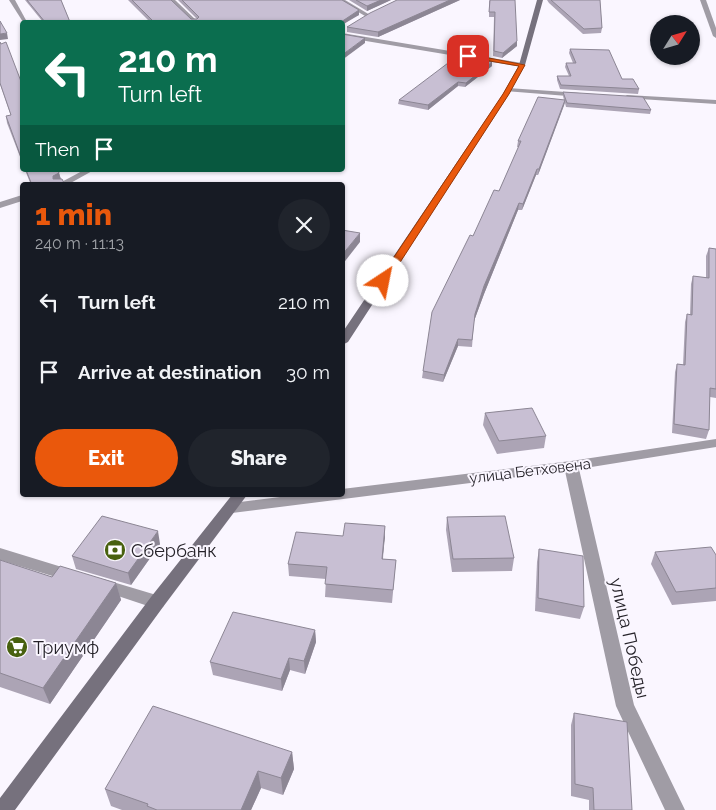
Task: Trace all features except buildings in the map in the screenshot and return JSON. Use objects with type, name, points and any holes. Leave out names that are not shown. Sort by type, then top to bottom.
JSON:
[{"type":"main road","points":[[345,337],[508,90],[522,65],[540,0]]},
{"type":"main road","points":[[3,810],[157,602],[236,502]]},
{"type":"street","points":[[12,0],[24,20]]},
{"type":"street","points":[[172,0],[194,20]]},
{"type":"street","points":[[341,0],[367,15]]},
{"type":"street","points":[[702,0],[716,36]]},
{"type":"street","points":[[359,20],[375,11]]},
{"type":"street","points":[[345,36],[522,65]]},
{"type":"street","points":[[508,90],[587,95]]},
{"type":"street","points":[[617,97],[716,102]]},
{"type":"street","points":[[66,182],[86,172]]},
{"type":"street","points":[[0,205],[20,199]]},
{"type":"street","name":"улица Бетховена","points":[[345,494],[571,466],[716,443]]},
{"type":"street","name":"улица Победы","points":[[571,466],[625,706],[675,810]]},
{"type":"street","points":[[236,502],[309,497]]},
{"type":"street","points":[[0,554],[157,602]]},
{"type":"place","name":"Сбербанк","points":[[115,550]]},
{"type":"place","name":"Триумф","points":[[17,647]]},
{"type":"route","points":[[383,281],[506,94],[522,65],[468,56]]}]
